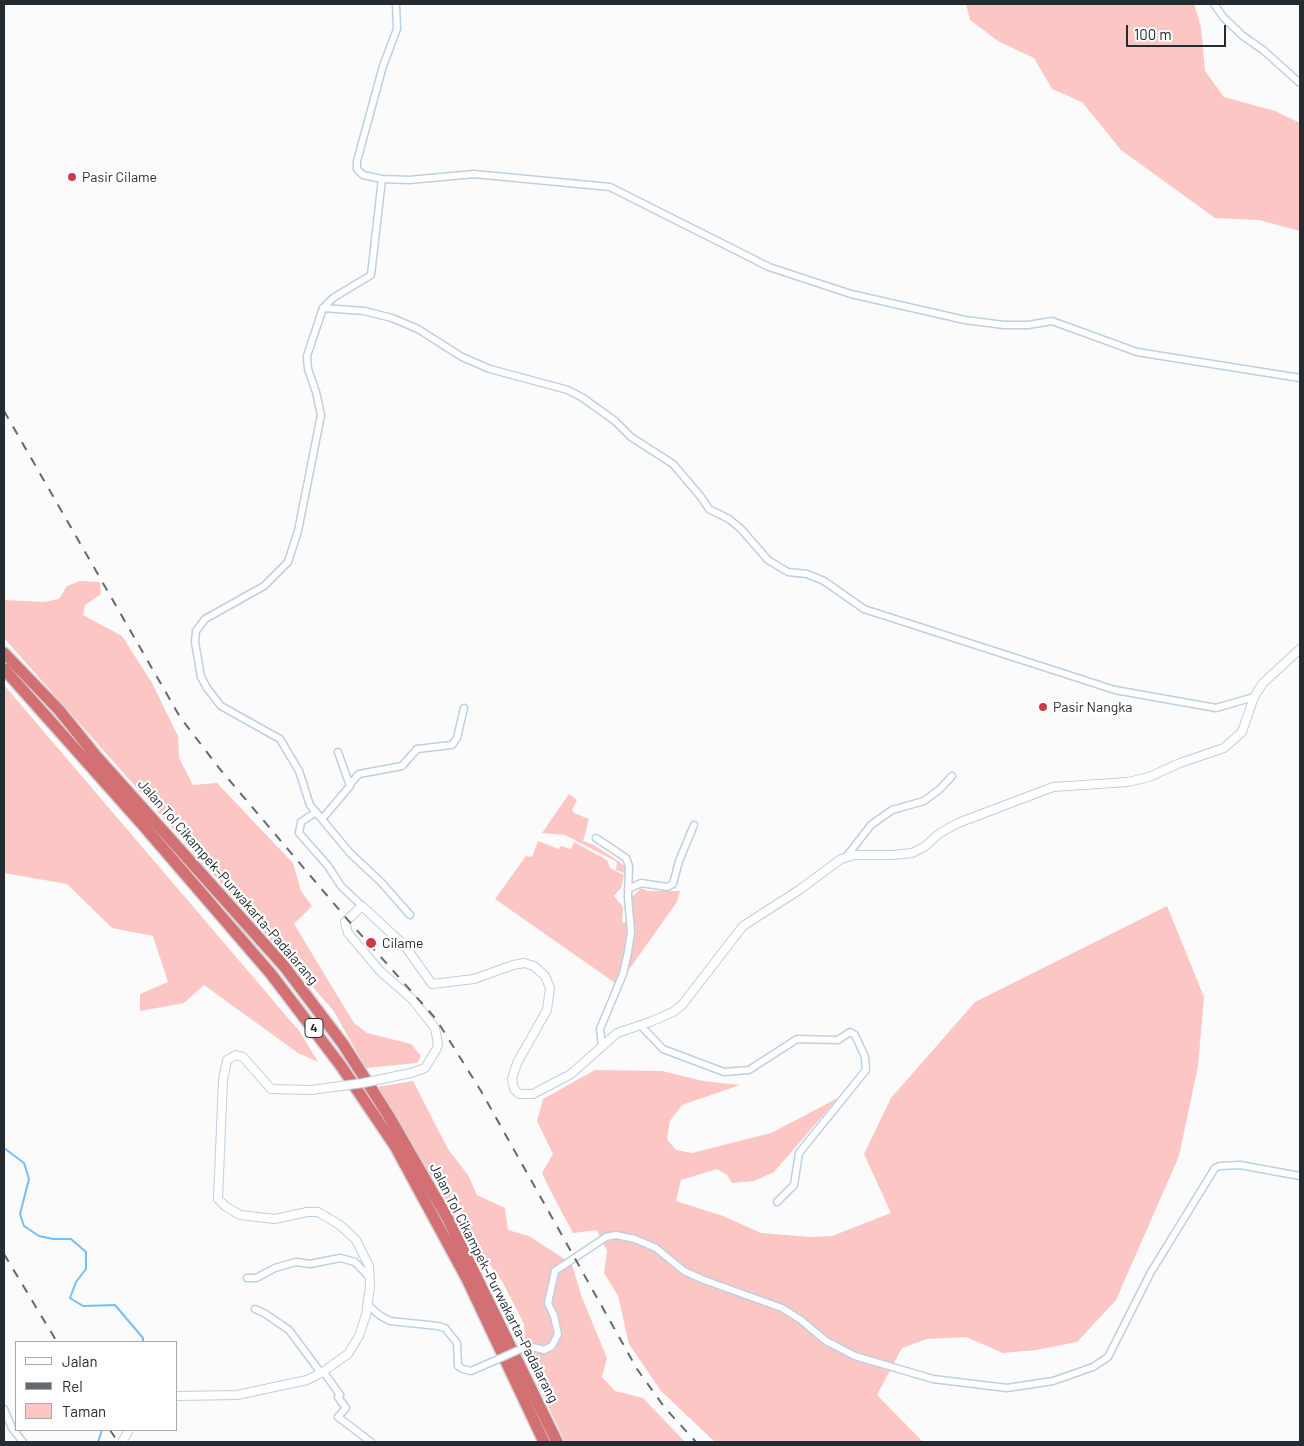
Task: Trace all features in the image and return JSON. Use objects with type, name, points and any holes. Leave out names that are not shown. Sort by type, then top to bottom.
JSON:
[{"type":"highway","name":"Jalan Tol Cikampek–Purwakarta–Padalarang","points":[[4,653],[59,710],[96,756],[284,966],[342,1044],[390,1118],[448,1219],[557,1442]]},
{"type":"highway","name":"Jalan Tol Cikampek–Purwakarta–Padalarang","points":[[4,669],[142,824],[271,974],[341,1066],[395,1146],[467,1278],[544,1442]]},
{"type":"street","points":[[396,4],[397,29],[384,66],[357,161],[357,169],[363,175],[382,179],[409,180],[474,174],[610,187],[769,267],[851,294],[965,320],[1004,325],[1028,325],[1052,321],[1137,352],[1300,378]]},
{"type":"street","points":[[1214,4],[1224,18],[1243,36],[1263,50],[1300,83]]},
{"type":"street","points":[[382,179],[371,275],[327,302],[322,308],[307,356],[308,368],[320,404],[319,430],[298,531],[288,562],[264,586],[205,619],[196,631],[195,642],[201,677],[221,706],[280,739],[299,771],[310,805],[350,853],[381,882],[410,915]]},
{"type":"street","points":[[322,308],[364,311],[392,318],[418,329],[462,357],[490,369],[568,390],[583,398],[610,417],[630,437],[673,464],[701,496],[709,510],[729,519],[741,529],[768,560],[788,572],[806,574],[824,581],[864,609],[1115,690],[1216,708],[1254,697]]},
{"type":"street","points":[[846,857],[912,853],[924,847],[940,833],[958,823],[1053,787],[1128,782],[1149,778],[1180,763],[1214,752],[1229,744],[1242,732],[1254,697],[1263,683],[1300,649]]},
{"type":"street","points":[[322,819],[359,774],[402,766],[417,749],[452,745],[457,738],[464,708]]},
{"type":"street","points":[[338,752],[350,784]]},
{"type":"street","points":[[316,812],[301,822],[299,833],[328,866],[341,886],[405,946],[432,984],[474,979],[524,963],[534,966],[545,976],[550,988],[549,1004],[514,1073],[513,1084],[518,1094],[533,1094],[565,1078],[624,1029],[640,1026],[673,1012],[682,1005],[731,939],[749,921],[799,890],[846,857],[872,825],[892,810],[924,800],[940,789],[952,776]]},
{"type":"street","points":[[628,889],[641,883],[667,887],[673,884],[679,861],[694,825]]},
{"type":"street","points":[[596,838],[628,861],[630,932],[628,952],[623,974],[600,1029],[602,1046]]},
{"type":"street","points":[[178,1396],[237,1395],[307,1380],[322,1372],[354,1346],[363,1325],[370,1279],[369,1266],[356,1240],[325,1214],[307,1212],[275,1219],[248,1217],[232,1211],[218,1198],[223,1080],[227,1060],[233,1056],[240,1055],[271,1090],[311,1090],[363,1083],[411,1073],[425,1068],[433,1056],[438,1044],[435,1028],[412,999],[381,972],[348,932],[345,922],[362,906]]},
{"type":"street","points":[[640,1026],[663,1049],[724,1072],[749,1070],[797,1039],[838,1040],[850,1032],[855,1035],[865,1056],[866,1070],[799,1153],[794,1185],[777,1202]]},
{"type":"street","points":[[367,1304],[379,1315],[390,1321],[445,1328],[457,1343],[459,1367],[471,1371],[523,1348],[533,1347],[544,1350],[552,1346],[558,1334],[554,1316],[548,1304],[555,1271],[606,1237],[616,1235],[635,1239],[656,1248],[684,1271],[704,1280],[782,1308],[802,1320],[826,1341],[855,1356],[933,1380],[1007,1388],[1053,1381],[1093,1367],[1108,1357],[1150,1272],[1214,1168],[1240,1165],[1300,1176]]},
{"type":"street","points":[[246,1278],[256,1278],[275,1268],[296,1262],[310,1264],[340,1258],[355,1262],[370,1279]]},
{"type":"street","points":[[255,1310],[264,1313],[289,1330],[340,1395],[338,1397],[346,1408],[338,1417],[371,1442]]},
{"type":"street","points":[[4,1409],[12,1428],[22,1442]]},
{"type":"street","points":[[122,1442],[128,1431]]},
{"type":"green space","points":[[966,4],[1194,4],[1201,27],[1205,71],[1224,97],[1275,111],[1300,123],[1300,231],[1259,220],[1215,218],[1121,150],[1082,102],[1052,89],[1034,58],[998,41],[970,20]]},
{"type":"green space","points":[[80,581],[100,582],[101,594],[85,605],[83,615],[122,636],[152,683],[178,736],[179,758],[193,785],[217,783],[293,863],[301,891],[312,906],[294,924],[354,1023],[367,1033],[411,1044],[421,1056],[417,1063],[366,1068],[333,1010],[4,638],[4,600],[44,602],[59,599],[67,586]]},
{"type":"green space","points":[[4,685],[300,1032],[318,1062],[298,1053],[204,985],[184,1003],[140,1011],[140,994],[168,982],[153,936],[112,928],[67,884],[4,873]]},
{"type":"green space","points":[[569,794],[577,800],[572,810],[574,813],[589,819],[583,841],[594,845],[618,861],[627,868],[627,874],[616,870],[617,862],[565,835],[542,833]]},
{"type":"green space","points":[[538,841],[559,849],[561,846],[571,849],[574,842],[607,860],[610,868],[624,875],[621,888],[614,896],[623,907],[622,922],[630,923],[632,897],[641,888],[648,891],[680,891],[677,902],[618,985],[495,899],[526,856],[532,857]]},
{"type":"green space","points":[[1167,906],[1204,997],[1198,1066],[1179,1156],[1116,1300],[1077,1342],[1036,1350],[1003,1353],[966,1337],[927,1339],[902,1348],[877,1395],[923,1442],[715,1442],[661,1391],[629,1344],[618,1296],[604,1273],[607,1251],[597,1230],[573,1233],[550,1190],[542,1173],[553,1154],[537,1121],[543,1099],[595,1070],[662,1071],[703,1081],[740,1085],[682,1105],[670,1121],[667,1139],[676,1150],[692,1153],[771,1133],[838,1098],[774,1172],[754,1181],[732,1183],[727,1175],[717,1169],[681,1180],[676,1201],[723,1216],[761,1233],[811,1237],[832,1236],[891,1213],[864,1154],[891,1098],[975,1002]]},
{"type":"green space","points":[[413,1081],[448,1149],[468,1175],[477,1195],[505,1208],[508,1230],[529,1236],[572,1264],[581,1295],[607,1358],[602,1377],[615,1391],[643,1398],[685,1442],[565,1442],[526,1359],[524,1324],[503,1283],[465,1231],[377,1087]]},
{"type":"waterway","points":[[4,1148],[24,1163],[29,1179],[20,1214],[24,1226],[39,1236],[53,1239],[71,1239],[86,1252],[86,1269],[76,1282],[70,1298],[83,1306],[115,1305],[143,1338],[143,1341]]},
{"type":"waterway","points":[[98,1442],[102,1431]]},
{"type":"railway","points":[[4,411],[180,717],[219,768],[347,919],[436,1019],[481,1091],[637,1369],[665,1408],[696,1442]]},
{"type":"railway","points":[[4,1254],[56,1341]]},
{"type":"railway","points":[[111,1431],[118,1442]]},
{"type":"place","name":"Pasir Cilame","points":[[72,177]]},
{"type":"place","name":"Pasir Nangka","points":[[1043,707]]},
{"type":"place","name":"Cilame","points":[[371,943]]}]
